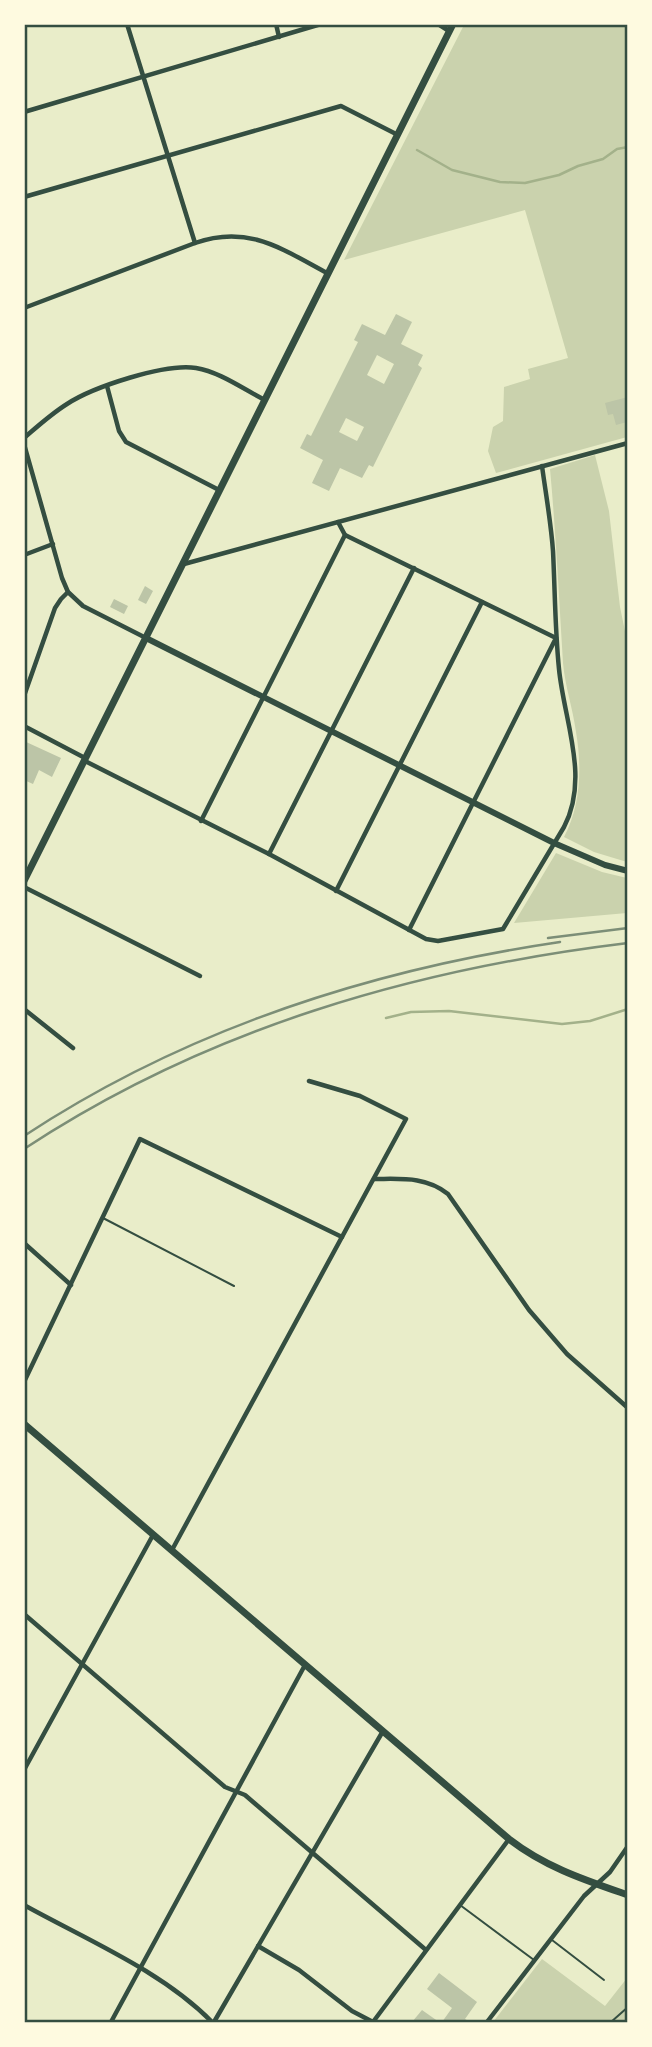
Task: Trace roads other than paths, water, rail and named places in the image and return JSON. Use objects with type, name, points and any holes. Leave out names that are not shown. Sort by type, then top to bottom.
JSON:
[{"type":"main road","points":[[24,884],[452,28]]},
{"type":"main road","points":[[146,638],[554,843],[606,865],[628,871]]},
{"type":"main road","points":[[24,1424],[509,1839],[556,1869],[628,1895]]},
{"type":"street","points":[[127,24],[195,243]]},
{"type":"street","points":[[276,24],[279,37]]},
{"type":"street","points":[[24,112],[321,24]]},
{"type":"street","points":[[438,24],[452,28]]},
{"type":"street","points":[[24,197],[341,106],[398,136]]},
{"type":"street","points":[[24,308],[195,243],[223,235],[250,237],[276,245],[329,274]]},
{"type":"street","points":[[146,638],[83,606],[68,592],[24,441],[66,404],[107,386],[167,369],[181,367],[208,372],[265,400]]},
{"type":"street","points":[[107,386],[119,431],[126,442],[220,491]]},
{"type":"street","points":[[183,564],[628,443]]},
{"type":"street","points":[[24,726],[433,941],[503,929],[570,816],[575,793],[573,747],[559,674],[553,549],[542,466]]},
{"type":"street","points":[[338,522],[345,535],[556,638]]},
{"type":"street","points":[[201,821],[345,535]]},
{"type":"street","points":[[24,555],[54,544]]},
{"type":"street","points":[[269,854],[414,568]]},
{"type":"street","points":[[24,696],[55,608],[68,592]]},
{"type":"street","points":[[336,891],[482,602]]},
{"type":"street","points":[[409,930],[556,638]]},
{"type":"street","points":[[24,884],[200,976]]},
{"type":"street","points":[[24,1009],[74,1048]]},
{"type":"street","points":[[172,1550],[406,1119],[360,1096],[309,1082]]},
{"type":"street","points":[[24,1381],[140,1139],[342,1237]]},
{"type":"street","points":[[374,1179],[423,1180],[440,1187],[448,1194],[529,1310],[568,1354],[628,1408]]},
{"type":"street","points":[[24,1243],[71,1285]]},
{"type":"street","points":[[24,1770],[153,1534]]},
{"type":"street","points":[[24,1614],[225,1787],[245,1795],[426,1950]]},
{"type":"street","points":[[111,2022],[305,1664]]},
{"type":"street","points":[[24,1905],[191,2000],[213,2022],[383,1731]]},
{"type":"street","points":[[258,1946],[299,1970],[352,2011],[373,2022],[509,1839]]},
{"type":"street","points":[[487,2022],[584,1896],[610,1872],[628,1846]]},
{"type":"lane","points":[[102,1218],[234,1286]]},
{"type":"lane","points":[[460,1905],[535,1961]]},
{"type":"lane","points":[[552,1939],[604,1980]]},
{"type":"waterway","points":[[417,150],[452,170],[500,182],[525,183],[559,175],[603,159],[617,149],[628,147]]},
{"type":"waterway","points":[[386,1018],[411,1012],[449,1011],[562,1024],[590,1021],[628,1009]]},
{"type":"railway","points":[[548,938],[628,928]]},
{"type":"railway","points":[[24,1136],[85,1098],[149,1065],[214,1035],[281,1010],[419,969],[560,942]]},
{"type":"railway","points":[[24,1149],[93,1107],[165,1070],[238,1038],[314,1011],[390,988],[469,969],[628,943]]}]
